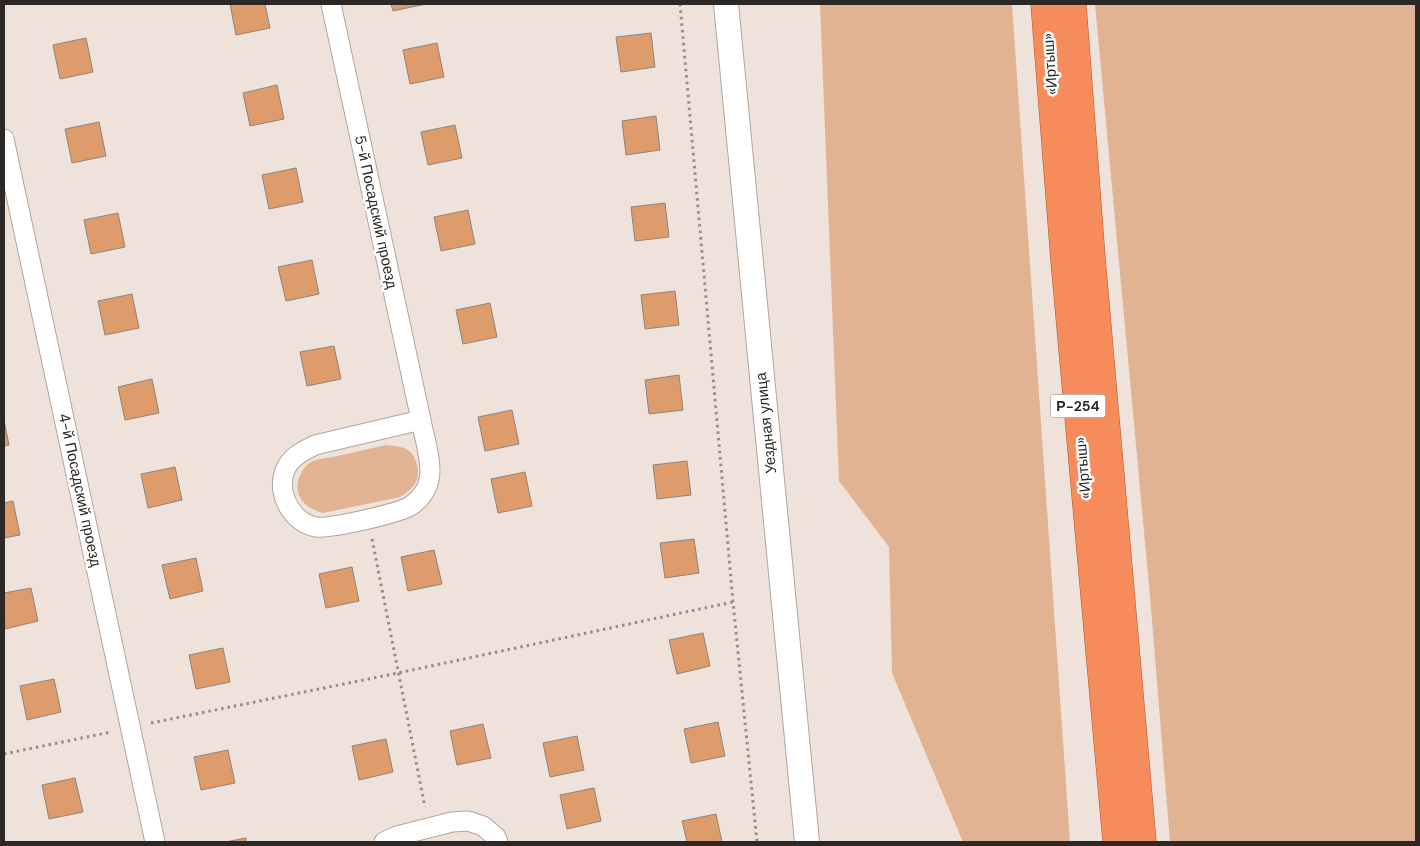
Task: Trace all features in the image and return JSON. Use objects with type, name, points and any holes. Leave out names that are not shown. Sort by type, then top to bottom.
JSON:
[{"type":"highway","name":"«Иртыш»","points":[[1045,4],[1065,261],[1117,842]]},
{"type":"highway","name":"«Иртыш»","points":[[1072,4],[1091,257],[1142,842]]},
{"type":"street","name":"5-й Посадский проезд","points":[[331,4],[420,420],[429,463],[429,479],[423,494],[412,506],[397,512],[332,526],[316,526],[301,520],[289,509],[283,494],[283,478],[289,463],[300,452],[315,445],[420,420]]},
{"type":"street","name":"Уездная улица","points":[[726,4],[807,842]]},
{"type":"street","name":"4-й Посадский проезд","points":[[4,139],[155,842]]},
{"type":"street","points":[[384,842],[397,836],[452,822],[468,821],[483,826],[496,837],[498,842]]},
{"type":"path","points":[[680,4],[733,602],[757,842]]},
{"type":"path","points":[[368,518],[429,828]]},
{"type":"path","points":[[4,754],[733,602]]},
{"type":"shaded area","points":[[820,4],[1012,4],[1070,842],[963,842],[892,673],[889,547],[839,481]]},
{"type":"shaded area","points":[[1095,4],[1416,4],[1416,842],[1170,842],[1150,596]]},
{"type":"shaded area","points":[[386,445],[407,449],[417,463],[418,476],[415,484],[400,497],[323,513],[311,508],[299,496],[300,475],[311,462]]},
{"type":"building","points":[[230,4],[265,4],[270,28],[236,35]]},
{"type":"building","points":[[391,4],[426,4],[393,11]]},
{"type":"building","points":[[651,33],[655,67],[621,72],[616,37]]},
{"type":"building","points":[[86,38],[93,72],[60,79],[53,45]]},
{"type":"building","points":[[437,43],[444,77],[410,84],[403,50]]},
{"type":"building","points":[[277,85],[284,119],[250,126],[243,93]]},
{"type":"building","points":[[656,116],[660,150],[626,155],[622,121]]},
{"type":"building","points":[[99,122],[106,156],[72,163],[65,129]]},
{"type":"building","points":[[455,125],[462,158],[428,165],[421,132]]},
{"type":"building","points":[[296,168],[303,202],[269,209],[262,175]]},
{"type":"building","points":[[665,203],[669,237],[635,241],[631,207]]},
{"type":"building","points":[[468,210],[475,244],[441,251],[434,217]]},
{"type":"building","points":[[118,213],[125,247],[91,254],[84,220]]},
{"type":"building","points":[[312,260],[319,294],[286,301],[278,267]]},
{"type":"building","points":[[675,291],[679,325],[645,329],[641,295]]},
{"type":"building","points":[[132,294],[139,328],[105,335],[98,301]]},
{"type":"building","points":[[490,303],[497,337],[463,344],[456,310]]},
{"type":"building","points":[[334,346],[341,379],[307,386],[300,352]]},
{"type":"building","points":[[679,375],[683,410],[649,414],[645,380]]},
{"type":"building","points":[[152,379],[159,413],[125,420],[118,387]]},
{"type":"building","points":[[512,410],[519,444],[485,451],[478,417]]},
{"type":"building","points":[[4,420],[9,445],[4,446]]},
{"type":"building","points":[[687,461],[691,495],[657,499],[653,465]]},
{"type":"building","points":[[175,467],[182,500],[148,508],[141,474]]},
{"type":"building","points":[[525,472],[532,506],[498,513],[491,479]]},
{"type":"building","points":[[13,501],[20,535],[4,538],[4,503]]},
{"type":"building","points":[[694,539],[699,573],[665,578],[660,543]]},
{"type":"building","points":[[434,550],[442,584],[408,591],[401,557]]},
{"type":"building","points":[[196,558],[203,591],[170,599],[162,565]]},
{"type":"building","points":[[352,567],[359,601],[326,608],[319,574]]},
{"type":"building","points":[[31,588],[38,621],[5,629],[4,593]]},
{"type":"building","points":[[703,633],[710,666],[677,674],[669,640]]},
{"type":"building","points":[[223,648],[230,682],[196,689],[189,655]]},
{"type":"building","points":[[54,679],[61,712],[27,720],[20,686]]},
{"type":"building","points":[[718,722],[725,756],[691,763],[684,729]]},
{"type":"building","points":[[483,724],[491,758],[457,765],[450,731]]},
{"type":"building","points":[[577,736],[584,770],[550,777],[543,743]]},
{"type":"building","points":[[386,739],[393,772],[359,780],[352,746]]},
{"type":"building","points":[[228,750],[235,783],[201,790],[194,757]]},
{"type":"building","points":[[75,778],[83,812],[49,819],[42,785]]},
{"type":"building","points":[[594,788],[601,821],[567,829],[560,795]]},
{"type":"building","points":[[716,814],[722,842],[687,842],[682,821]]},
{"type":"building","points":[[246,838],[246,842],[225,842]]}]
